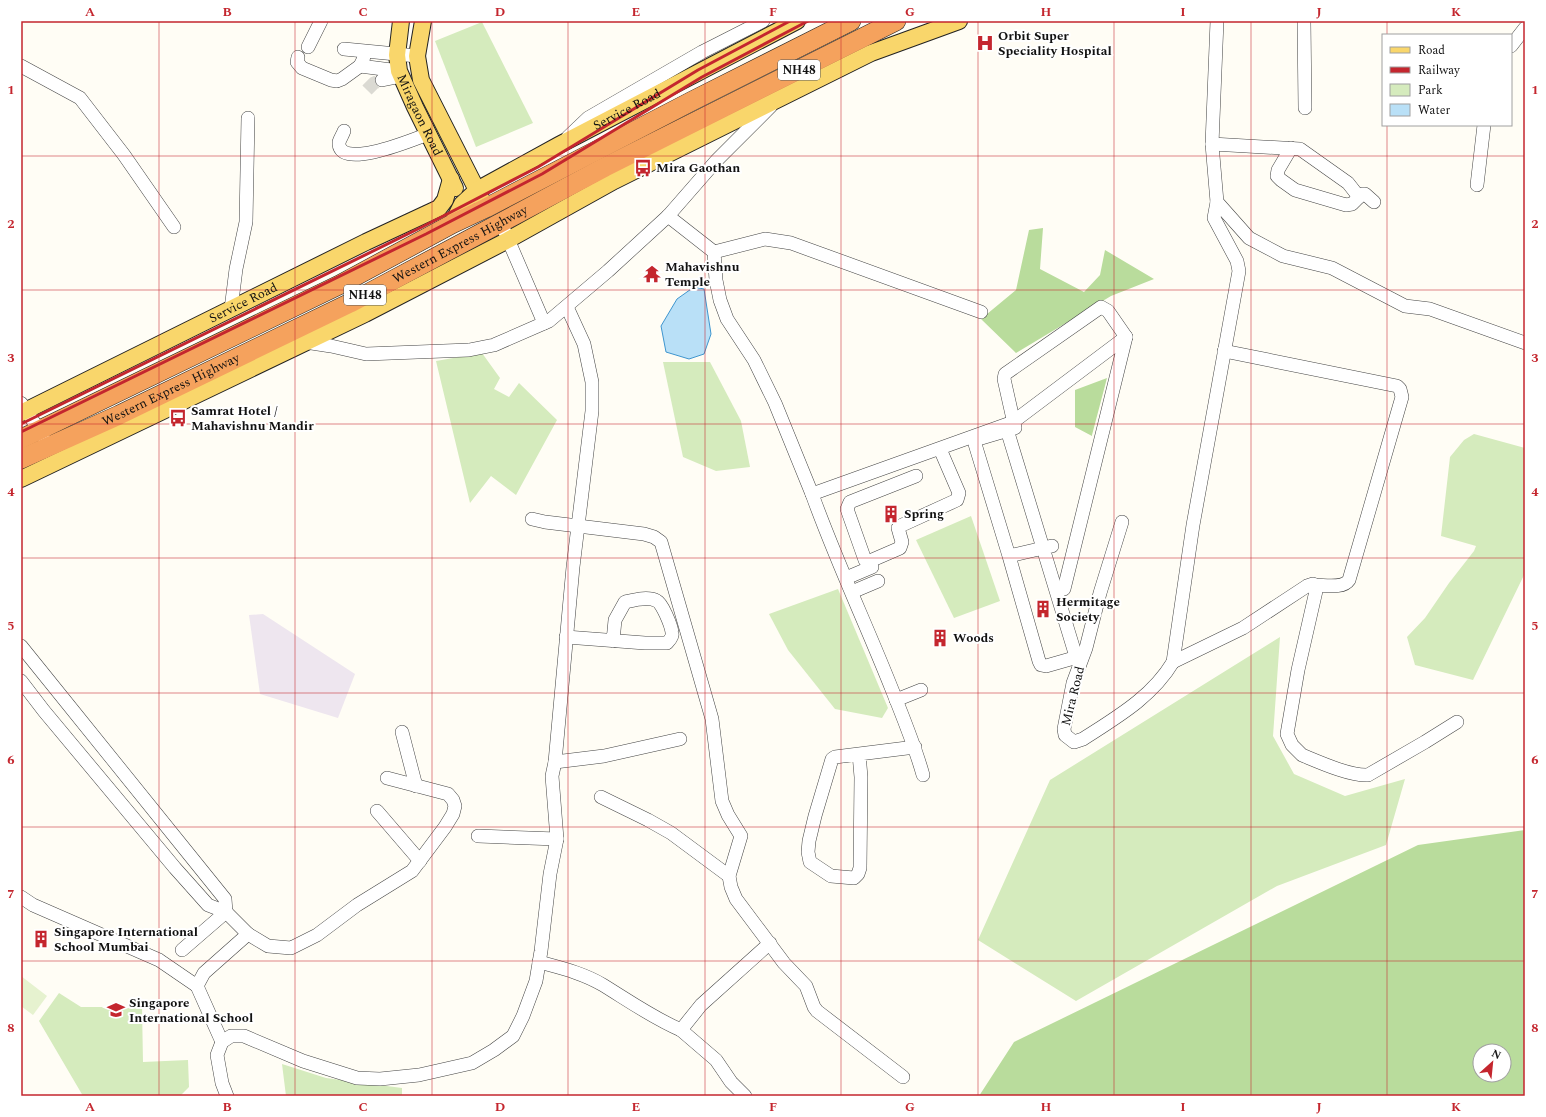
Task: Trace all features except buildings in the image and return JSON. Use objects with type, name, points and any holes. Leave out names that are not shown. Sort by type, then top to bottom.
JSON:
[{"type":"highway","name":"Western Express Highway","points":[[21,439],[340,285],[452,224],[851,21]]},
{"type":"highway","name":"Western Express Highway","points":[[21,459],[119,415],[343,306],[505,232],[605,168],[896,21]]},
{"type":"main road","points":[[399,67],[401,21]]},
{"type":"main road","name":"Miragaon Road","points":[[423,21],[417,56],[421,80],[486,208]]},
{"type":"main road","name":"Service Road","points":[[462,204],[477,190],[796,21]]},
{"type":"main road","points":[[21,479],[365,314],[505,232],[614,181],[870,53],[959,21]]},
{"type":"main road","name":"Miragaon Road","points":[[399,67],[428,134],[462,204]]},
{"type":"main road","name":"Service Road","points":[[23,409],[439,208],[445,200],[451,179]]},
{"type":"main road","points":[[452,224],[462,204]]},
{"type":"street","points":[[308,47],[321,21]]},
{"type":"street","points":[[560,145],[588,118],[702,52],[763,21]]},
{"type":"street","points":[[1173,662],[1193,524],[1239,271],[1237,261],[1214,218],[1217,202],[1212,144],[1217,21]]},
{"type":"street","points":[[1304,21],[1305,108]]},
{"type":"street","points":[[1512,45],[1525,28]]},
{"type":"street","points":[[344,49],[365,52],[399,67]]},
{"type":"street","points":[[298,57],[297,62],[302,68],[337,81],[360,66],[365,52]]},
{"type":"street","points":[[382,80],[417,56]]},
{"type":"street","points":[[21,66],[80,98],[124,155],[174,227]]},
{"type":"street","points":[[360,66],[399,67]]},
{"type":"street","points":[[305,342],[366,354],[469,350],[494,345],[550,321],[608,271],[668,216],[716,161],[779,98]]},
{"type":"street","points":[[231,309],[236,269],[246,222],[248,118]]},
{"type":"street","points":[[1477,185],[1484,126]]},
{"type":"street","points":[[344,131],[339,143],[341,149],[347,153],[355,155],[377,152],[428,134]]},
{"type":"street","points":[[1212,144],[1300,149],[1348,184],[1359,197]]},
{"type":"street","points":[[1291,148],[1278,170],[1277,176],[1289,188],[1346,205],[1352,204],[1362,194],[1365,194],[1374,202]]},
{"type":"street","points":[[1217,202],[1249,238],[1283,256],[1332,268],[1405,306],[1430,309],[1525,343]]},
{"type":"street","points":[[668,216],[714,252],[716,280],[720,300],[727,319],[754,360],[775,403],[812,494],[827,536],[870,634],[915,746],[922,776]]},
{"type":"street","points":[[505,232],[544,323]]},
{"type":"street","points":[[714,252],[765,239],[791,243],[981,312]]},
{"type":"street","points":[[227,1096],[222,1084],[217,1055],[222,1042],[231,1036],[244,1036],[303,1061],[357,1078],[380,1079],[419,1075],[472,1063],[494,1050],[512,1036],[523,1016],[536,981],[556,839],[552,776],[555,762],[573,567],[592,411],[592,382],[584,344],[567,307]]},
{"type":"street","points":[[1086,648],[1077,636],[1064,589],[1047,547],[1008,433],[1005,431],[978,439],[976,444],[1039,662],[1041,665],[1046,666],[1074,658],[1076,655],[1047,547],[1013,422],[1004,379],[1005,374],[1101,307],[1108,312],[1126,336]]},
{"type":"street","points":[[812,494],[1013,422],[1126,336]]},
{"type":"street","points":[[1064,589],[1126,336]]},
{"type":"street","points":[[1173,662],[1243,628],[1311,583],[1315,585],[1342,585],[1348,583],[1402,397],[1402,392],[1397,386],[1224,352]]},
{"type":"street","points":[[23,409],[39,430],[48,446]]},
{"type":"street","points":[[916,476],[850,502],[848,509],[865,560],[870,561],[900,548],[902,542],[898,528],[900,526],[957,500],[959,493],[940,449]]},
{"type":"street","points":[[532,519],[579,527],[644,534],[654,537],[661,542],[712,719],[722,801],[728,815],[741,836],[729,876],[731,887],[736,899],[744,912],[770,943],[784,963],[806,986],[817,1011],[903,1077]]},
{"type":"street","name":"Mira Road","points":[[1122,522],[1100,593],[1086,648],[1073,683],[1064,729],[1065,734],[1074,742],[1083,739],[1135,705],[1165,674],[1173,662]]},
{"type":"street","points":[[1009,556],[1047,547]]},
{"type":"street","points":[[846,578],[872,567]]},
{"type":"street","points":[[852,592],[878,581]]},
{"type":"street","points":[[1315,585],[1316,591],[1298,670],[1287,734],[1292,745],[1297,751],[1302,755],[1350,773],[1359,776],[1368,775],[1457,722]]},
{"type":"street","points":[[566,637],[613,641],[660,644],[667,643],[672,633],[662,606],[658,601],[653,599],[625,602],[615,620],[613,641]]},
{"type":"street","points":[[21,646],[225,899],[226,912]]},
{"type":"street","points":[[21,681],[49,717],[208,905],[226,912],[248,934],[268,946],[291,948],[316,935],[357,905],[412,871],[445,827],[453,814],[455,806],[453,800],[448,794],[387,778]]},
{"type":"street","points":[[896,700],[921,690]]},
{"type":"street","points":[[402,732],[416,786]]},
{"type":"street","points":[[555,762],[604,756],[680,739]]},
{"type":"street","points":[[859,754],[861,777],[860,868],[858,874],[854,878],[831,876],[810,862],[808,852],[815,816],[832,759],[835,757],[915,746]]},
{"type":"street","points":[[601,797],[671,833],[729,876]]},
{"type":"street","points":[[132,816],[149,805]]},
{"type":"street","points":[[377,811],[420,861]]},
{"type":"street","points":[[157,846],[173,834]]},
{"type":"street","points":[[478,836],[556,839]]},
{"type":"street","points":[[21,897],[33,905],[159,960],[197,986],[222,1042]]},
{"type":"street","points":[[182,950],[226,912]]},
{"type":"street","points":[[197,986],[204,973],[248,934]]},
{"type":"street","points":[[681,1030],[701,1005],[770,943]]},
{"type":"street","points":[[539,962],[582,974],[667,1024],[681,1030],[716,1060],[731,1082],[745,1096]]},
{"type":"shaded area","points":[[263,614],[355,674],[338,718],[260,694],[249,615]]},
{"type":"green space","points":[[482,22],[533,123],[476,147],[435,41]]},
{"type":"green space","points":[[1043,228],[1040,269],[1084,292],[1100,275],[1105,250],[1154,279],[1111,296],[1016,353],[981,319],[1016,290],[1029,230]]},
{"type":"green space","points":[[482,353],[500,378],[494,389],[509,397],[519,383],[557,420],[516,495],[491,476],[470,503],[436,361]]},
{"type":"green space","points":[[663,362],[710,362],[741,421],[750,467],[716,471],[683,457]]},
{"type":"green space","points":[[1107,378],[1092,436],[1075,427],[1075,390]]},
{"type":"green space","points":[[1474,434],[1525,448],[1525,573],[1473,680],[1415,665],[1407,637],[1425,618],[1449,583],[1474,551],[1476,546],[1441,536],[1450,457],[1464,440]]},
{"type":"green space","points":[[971,516],[1000,601],[954,618],[916,540]]},
{"type":"green space","points":[[838,589],[888,708],[882,718],[835,709],[788,650],[769,614]]},
{"type":"green space","points":[[1280,637],[1273,736],[1294,774],[1345,796],[1405,779],[1386,845],[1277,886],[1076,1001],[978,940],[1050,780]]},
{"type":"green space","points":[[1525,830],[1525,1096],[979,1096],[1014,1042],[1418,845]]},
{"type":"green space","points":[[21,976],[47,996],[33,1015],[21,1006]]},
{"type":"green space","points":[[59,993],[81,1007],[142,1007],[143,1062],[188,1060],[189,1087],[180,1096],[83,1096],[39,1021]]},
{"type":"green space","points":[[282,1064],[326,1078],[402,1088],[402,1096],[286,1096]]},
{"type":"water","points":[[694,287],[704,289],[711,334],[704,354],[689,359],[666,352],[661,326],[677,299]]},
{"type":"tunnel","points":[[367,90],[374,83],[382,80]]},
{"type":"railway","points":[[21,424],[422,227],[538,167],[698,70],[790,21]]},
{"type":"railway","points":[[21,432],[426,234],[542,174],[702,77],[808,21]]},
{"type":"place","name":"Orbit Super Speciality Hospital","points":[[985,43]]},
{"type":"place","name":"Mira Gaothan","points":[[643,168]]},
{"type":"place","name":"Mahavishnu Temple","points":[[652,274]]},
{"type":"place","name":"Samrat Hotel / Mahavishnu Mandir","points":[[178,418]]},
{"type":"place","name":"Spring","points":[[891,514]]},
{"type":"place","name":"Hermitage Society","points":[[1043,609]]},
{"type":"place","name":"Woods","points":[[940,638]]},
{"type":"place","name":"Singapore International School Mumbai","points":[[41,939]]},
{"type":"place","name":"Singapore International School","points":[[116,1010]]}]
